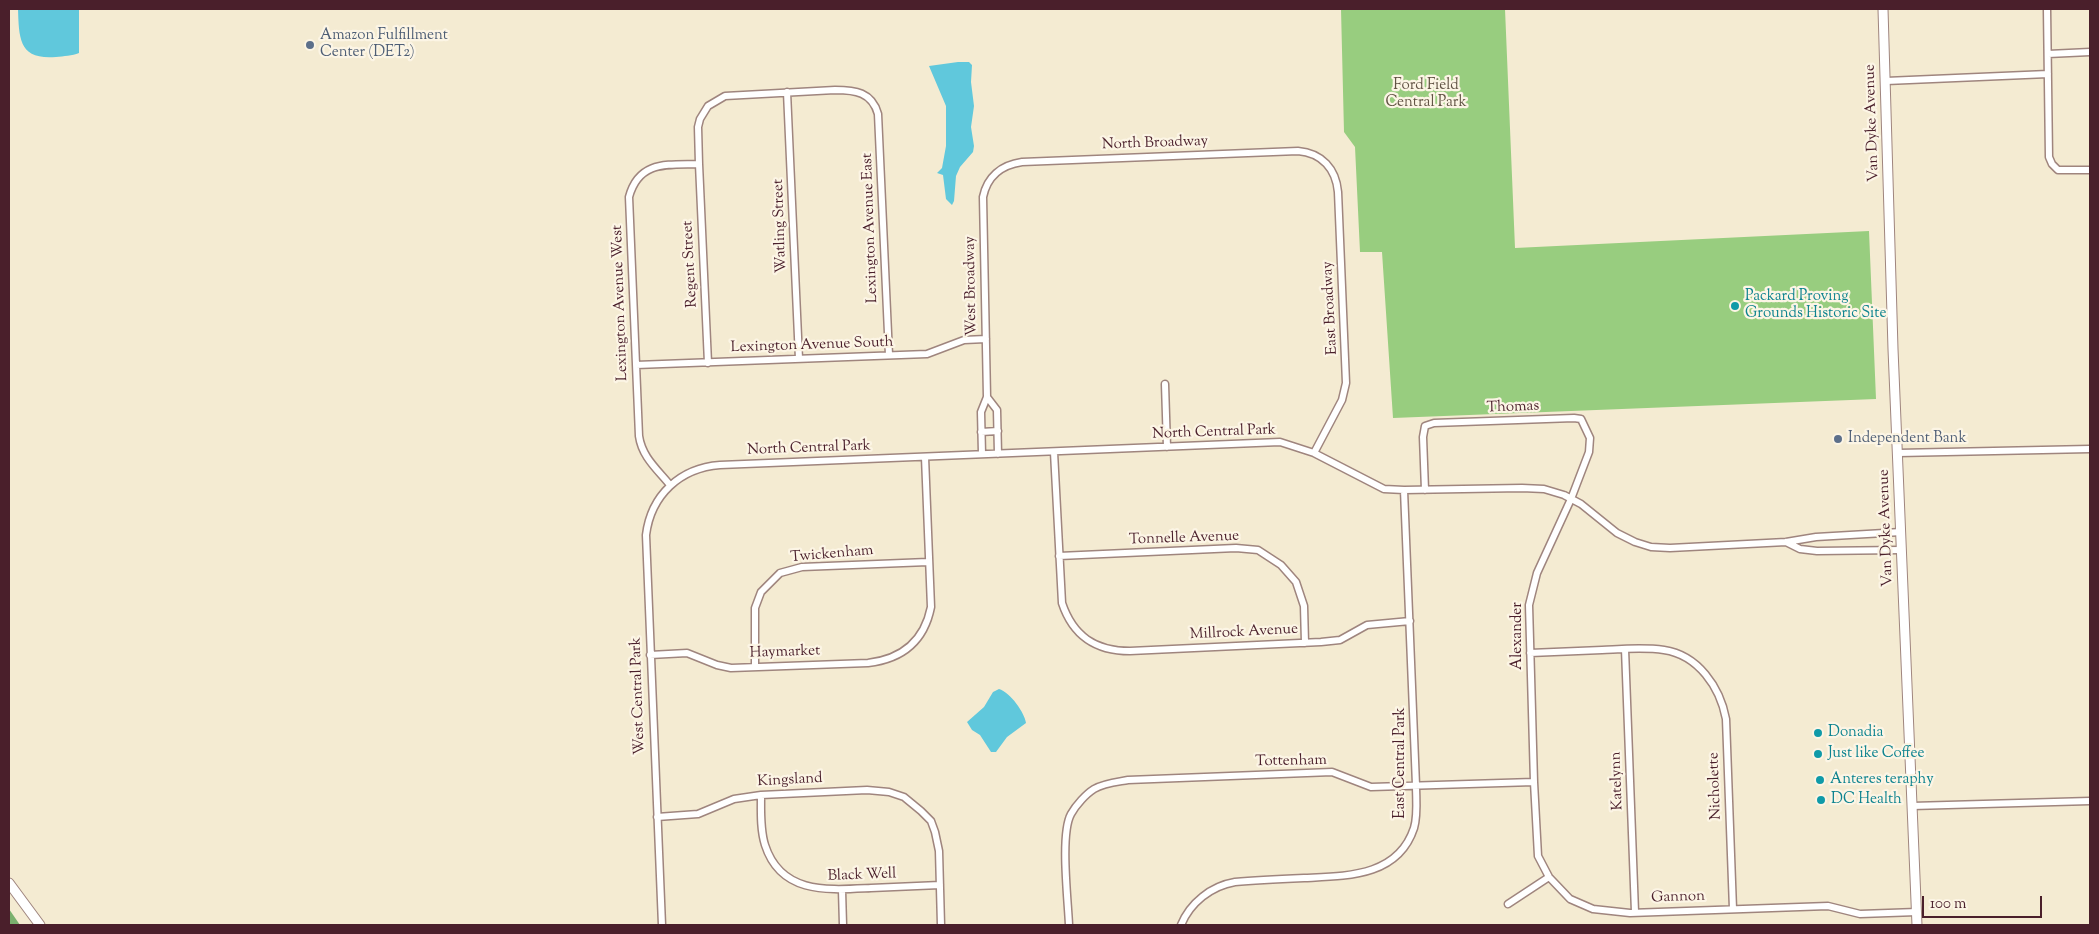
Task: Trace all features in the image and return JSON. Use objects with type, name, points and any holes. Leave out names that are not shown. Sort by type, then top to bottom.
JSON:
[{"type":"main road","name":"Van Dyke Avenue","points":[[1883,9],[1893,350],[1917,925]]},
{"type":"main road","points":[[9,883],[40,925]]},
{"type":"street","points":[[2047,9],[2049,157],[2055,168],[2065,171],[2090,170]]},
{"type":"street","points":[[2048,54],[2090,52]]},
{"type":"street","points":[[1886,81],[2048,74]]},
{"type":"street","name":"Regent Street","points":[[708,362],[698,127],[704,112],[713,101],[730,94],[850,90],[860,92],[873,100]]},
{"type":"street","name":"Watling Street","points":[[787,92],[799,359]]},
{"type":"street","name":"Lexington Avenue East","points":[[873,100],[879,119],[889,355]]},
{"type":"street","name":"North Broadway","points":[[992,177],[1000,169],[1010,164],[1041,161],[1289,151],[1310,153],[1322,159]]},
{"type":"street","name":"East Broadway","points":[[1314,453],[1342,400],[1346,383],[1345,324],[1337,187],[1334,173],[1322,159]]},
{"type":"street","name":"Lexington Avenue West","points":[[670,484],[645,456],[640,446],[629,197],[633,183],[647,170],[659,165],[699,164]]},
{"type":"street","name":"West Broadway","points":[[982,454],[981,412],[987,397],[983,197],[992,177]]},
{"type":"street","name":"Lexington Avenue South","points":[[636,365],[926,354],[964,340],[986,339]]},
{"type":"street","points":[[1165,384],[1167,447]]},
{"type":"street","name":"West Broadway","points":[[987,397],[997,410],[998,454]]},
{"type":"street","name":"Thomas","points":[[1425,490],[1423,437],[1425,426],[1434,423],[1574,418],[1581,419],[1590,438],[1589,452],[1571,499]]},
{"type":"street","points":[[981,432],[998,431]]},
{"type":"street","name":"North Central Park","points":[[679,478],[696,469],[711,466],[1280,442],[1314,453],[1384,489],[1537,489],[1551,491],[1581,504],[1617,533],[1651,547],[1670,548],[1786,542],[1816,537],[1900,532]]},
{"type":"street","points":[[1898,453],[2090,449]]},
{"type":"street","points":[[1054,452],[1059,556]]},
{"type":"street","points":[[925,457],[928,562]]},
{"type":"street","name":"West Central Park","points":[[662,925],[646,529],[654,504],[670,484],[679,478]]},
{"type":"street","name":"East Central Park","points":[[1181,925],[1188,912],[1201,898],[1218,887],[1235,882],[1342,877],[1362,874],[1378,868],[1400,852],[1414,827],[1416,786],[1404,490]]},
{"type":"street","name":"Alexander","points":[[1534,782],[1530,653],[1531,592],[1537,572],[1571,499]]},
{"type":"street","name":"North Central Park","points":[[1786,542],[1800,549],[1816,551],[1901,550]]},
{"type":"street","name":"Tonnelle Avenue","points":[[1059,556],[1236,548],[1258,550],[1281,565],[1296,582],[1304,606],[1305,643]]},
{"type":"street","name":"Millrock Avenue","points":[[1059,556],[1062,603],[1068,620],[1079,633],[1098,645],[1120,651],[1340,640],[1361,628],[1374,624],[1410,622]]},
{"type":"street","name":"Haymarket","points":[[650,655],[687,653],[724,667],[884,661],[900,654],[916,640],[924,629],[931,607],[928,562]]},
{"type":"street","name":"Twickenham","points":[[755,667],[755,608],[761,592],[780,573],[802,567],[928,562]]},
{"type":"street","points":[[1530,653],[1625,648]]},
{"type":"street","name":"Nicholette","points":[[1625,648],[1666,650],[1684,657],[1701,668],[1718,692],[1726,719],[1733,909]]},
{"type":"street","name":"Katelynn","points":[[1625,648],[1635,912]]},
{"type":"street","name":"Tottenham","points":[[1069,925],[1066,845],[1070,815],[1094,789],[1111,783],[1128,780],[1332,772],[1371,787],[1534,782]]},
{"type":"street","name":"Gannon","points":[[1534,782],[1538,856],[1549,877],[1570,899],[1592,909],[1635,912],[1828,906],[1860,914],[1917,912]]},
{"type":"street","name":"Kingsland","points":[[657,817],[698,814],[734,799],[761,795],[867,790],[890,792],[904,797],[921,810],[931,822],[938,842],[940,885]]},
{"type":"street","name":"Black Well","points":[[761,795],[764,840],[768,853],[777,867],[797,884],[817,889],[842,890],[940,885]]},
{"type":"street","points":[[1912,806],[2090,801]]},
{"type":"street","points":[[1508,904],[1549,877]]},
{"type":"street","points":[[940,885],[941,925]]},
{"type":"street","points":[[842,890],[843,925]]},
{"type":"green space","name":"Packard Proving Grounds Historic Site","points":[[1341,9],[1505,9],[1515,248],[1869,231],[1876,399],[1393,418],[1382,252],[1360,252],[1355,147],[1344,132]]},
{"type":"green space","points":[[9,909],[20,925],[9,925]]},
{"type":"water","points":[[18,9],[79,9],[79,53],[44,57],[28,51],[19,30]]},
{"type":"water","points":[[969,62],[972,65],[971,82],[974,106],[971,127],[974,146],[973,152],[960,167],[956,176],[952,205],[946,199],[943,175],[937,173],[942,168],[946,146],[946,106],[929,66]]},
{"type":"water","points":[[999,689],[1008,694],[1016,703],[1026,723],[1007,737],[996,752],[991,752],[980,735],[972,730],[967,722],[984,707],[993,692]]},
{"type":"place","name":"Amazon Fulfillment Center (DET2)","points":[[310,45]]},
{"type":"place","name":"Packard Proving Grounds Historic Site","points":[[1735,306]]},
{"type":"place","name":"Independent Bank","points":[[1838,439]]},
{"type":"place","name":"Donadia","points":[[1818,733]]},
{"type":"place","name":"Just like Coffee","points":[[1818,754]]},
{"type":"place","name":"Anteres teraphy","points":[[1820,780]]},
{"type":"place","name":"DC Health","points":[[1821,800]]},
{"type":"park label","name":"Ford Field Central Park","points":[[1426,94]]}]
